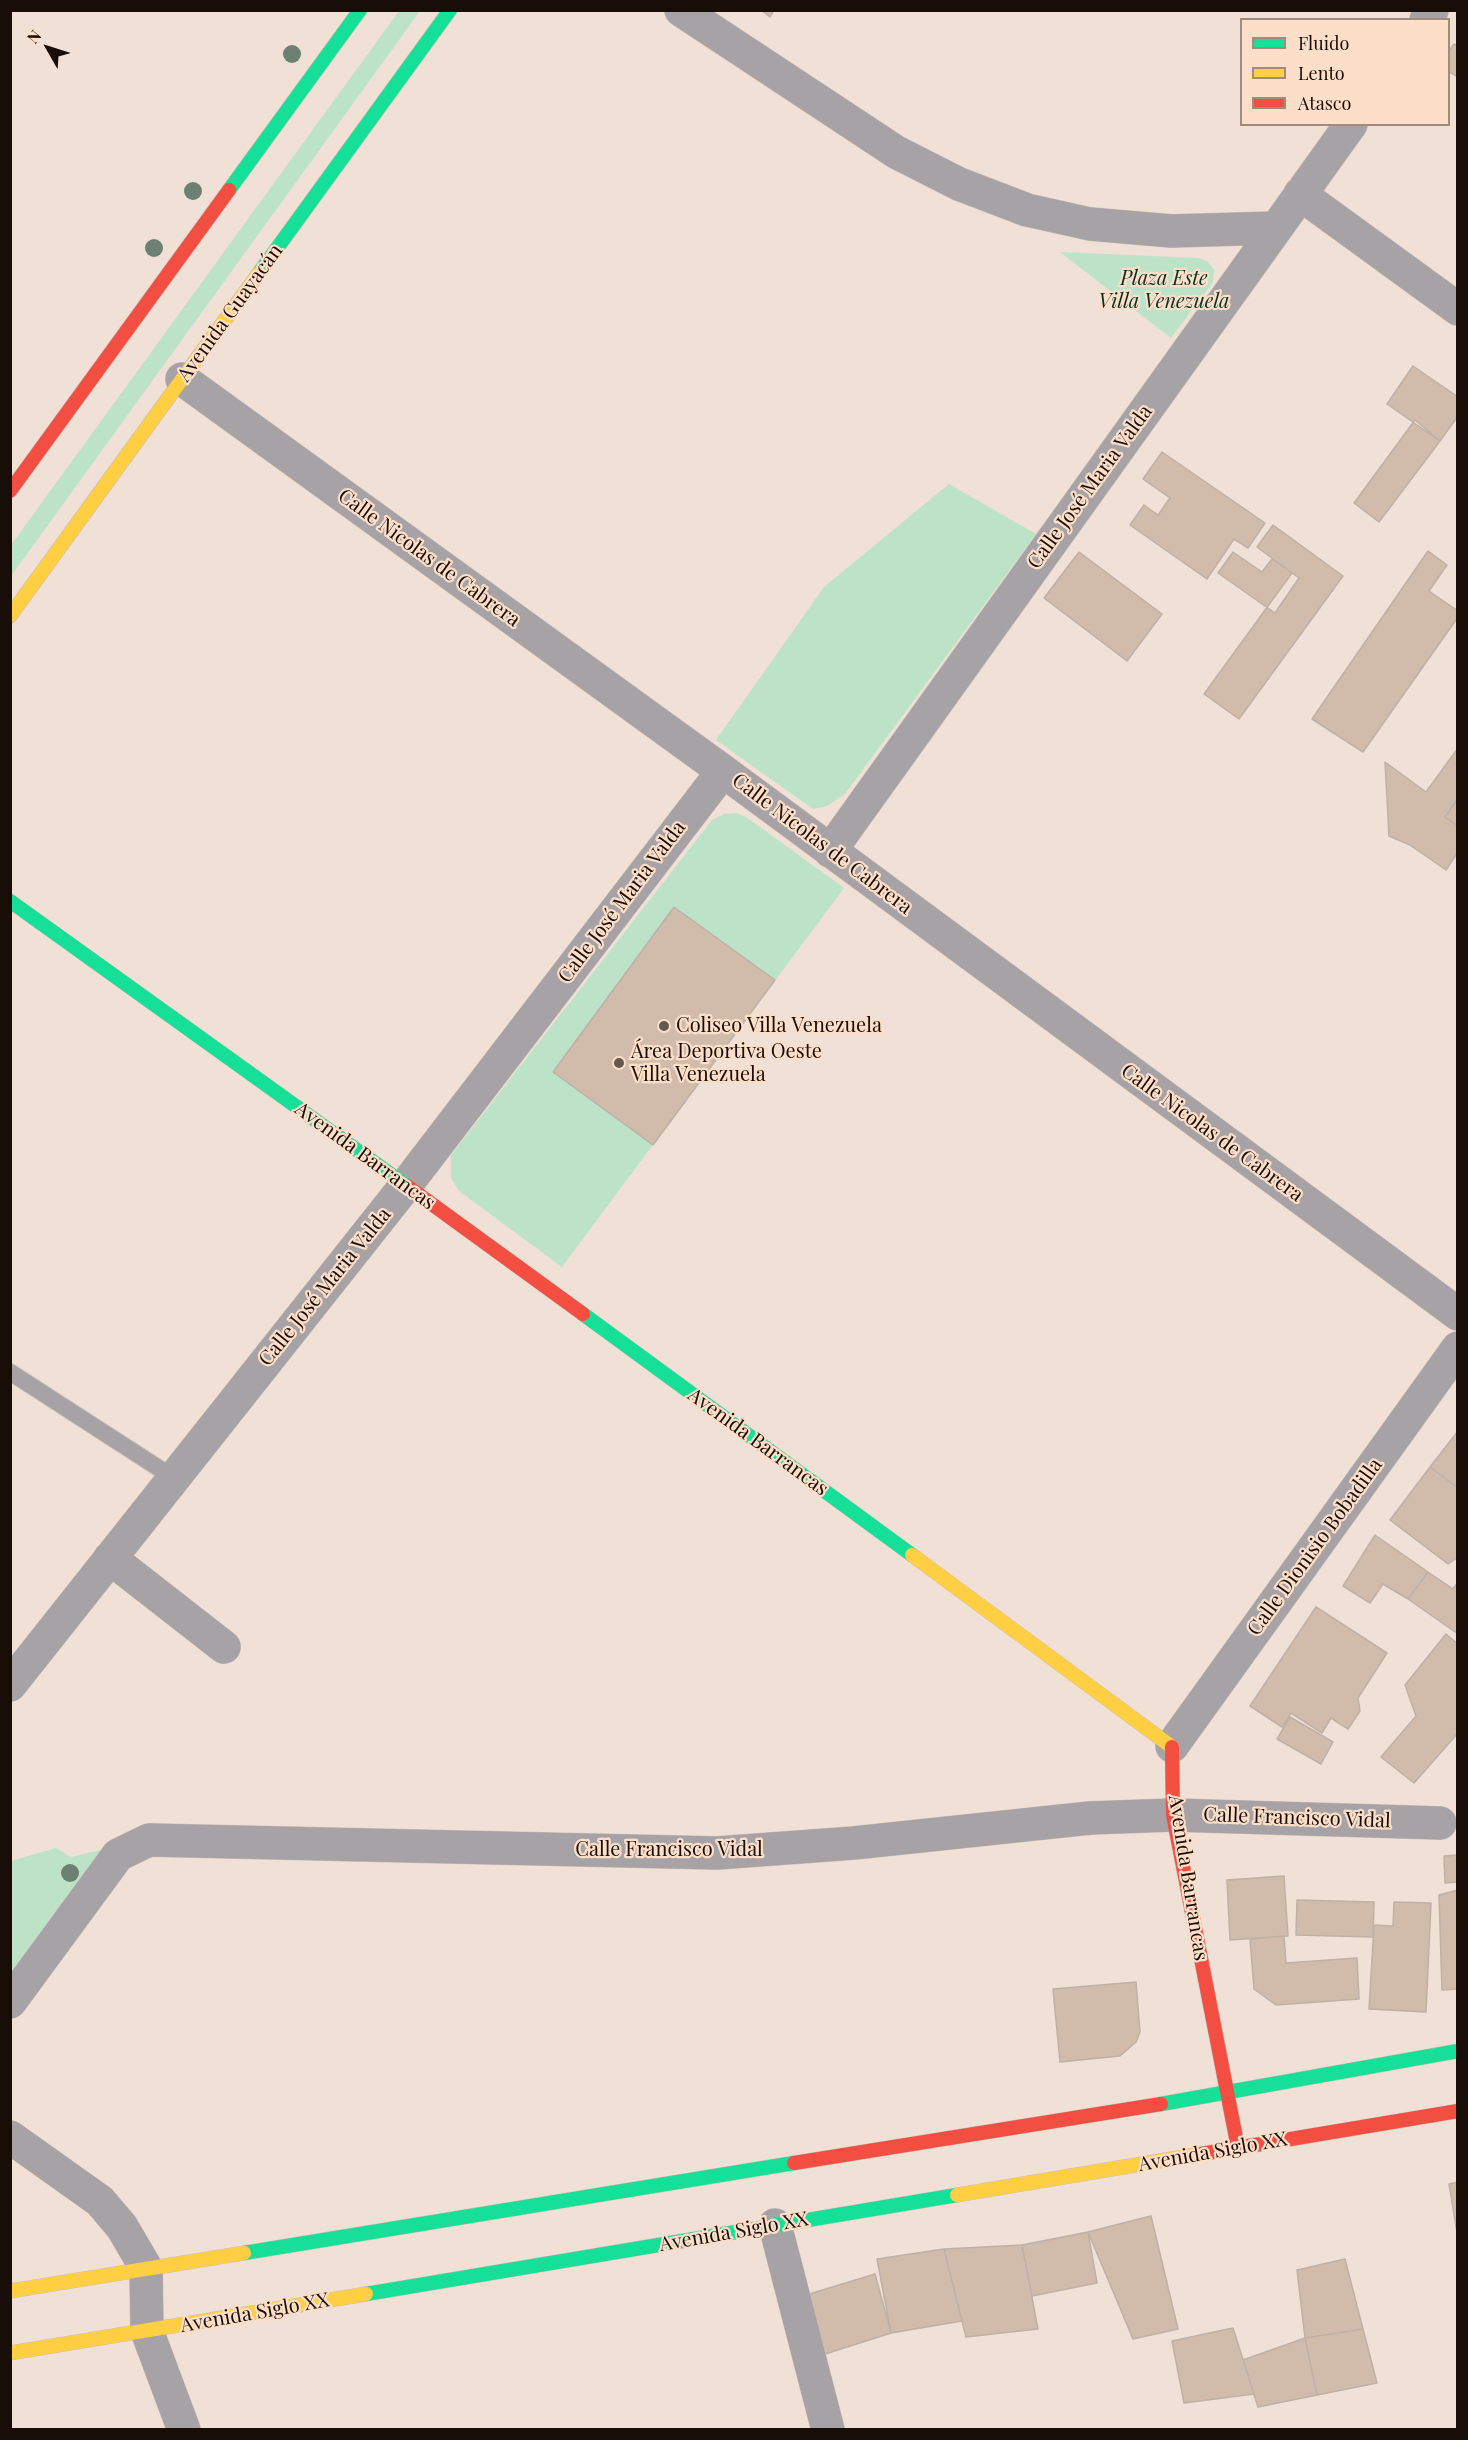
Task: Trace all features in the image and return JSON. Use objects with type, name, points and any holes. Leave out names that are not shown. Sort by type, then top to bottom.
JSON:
[{"type":"main road","points":[[10,491],[360,10]]},
{"type":"main road","name":"Avenida Guayacán","points":[[10,616],[450,10]]},
{"type":"main road","name":"Avenida Barrancas","points":[[10,901],[406,1185],[1172,1746],[1173,1815],[1238,2148]]},
{"type":"main road","points":[[10,2291],[1226,2093],[1458,2051]]},
{"type":"main road","name":"Avenida Siglo XX","points":[[10,2353],[1458,2111]]},
{"type":"street","points":[[681,10],[896,152],[959,184],[1027,210],[1090,224],[1171,231],[1275,228]]},
{"type":"street","name":"Calle José Maria Valda","points":[[830,851],[1350,126]]},
{"type":"street","points":[[1300,194],[1458,309]]},
{"type":"street","name":"Calle Nicolas de Cabrera","points":[[182,379],[723,771],[1458,1314]]},
{"type":"street","name":"Calle José Maria Valda","points":[[10,1685],[406,1185],[723,771]]},
{"type":"street","name":"Calle Dionisio Bobadilla","points":[[1172,1746],[1458,1348]]},
{"type":"street","points":[[110,1558],[224,1647]]},
{"type":"street","name":"Calle Francisco Vidal","points":[[10,2002],[118,1855],[149,1840],[717,1853],[854,1843],[1090,1818],[1173,1815],[1440,1823]]},
{"type":"street","points":[[10,2137],[100,2201],[122,2227],[146,2268],[147,2331],[184,2430]]},
{"type":"street","points":[[775,2225],[828,2430]]},
{"type":"lane","points":[[10,1372],[174,1478]]},
{"type":"green space","points":[[399,11],[420,11],[11,576],[11,545]]},
{"type":"green space","name":"Plaza Este Villa Venezuela","points":[[1060,252],[1198,258],[1207,261],[1214,269],[1213,282],[1171,338]]},
{"type":"green space","points":[[949,484],[1036,534],[845,794],[827,806],[813,809],[716,740],[824,587]]},
{"type":"green space","name":"Área Deportiva Oeste Villa Venezuela","points":[[736,813],[746,817],[844,888],[562,1267],[459,1191],[451,1178],[451,1155],[712,820],[724,814]]},
{"type":"green space","points":[[56,1848],[71,1857],[101,1850],[11,1972],[11,1861]]},
{"type":"building","points":[[761,10],[774,10],[770,17]]},
{"type":"building","points":[[1454,44],[1458,46],[1458,77],[1450,72],[1450,49]]},
{"type":"building","points":[[1413,366],[1458,397],[1458,416],[1440,441],[1387,404]]},
{"type":"building","points":[[1415,420],[1440,441],[1379,522],[1354,503]]},
{"type":"building","points":[[1162,452],[1265,523],[1248,548],[1234,539],[1207,579],[1130,525],[1144,505],[1158,515],[1170,498],[1143,479]]},
{"type":"building","points":[[1273,525],[1343,576],[1239,719],[1204,694],[1292,573],[1257,547]]},
{"type":"building","points":[[1428,551],[1447,565],[1429,591],[1458,611],[1458,617],[1363,752],[1312,719]]},
{"type":"building","points":[[1079,552],[1162,614],[1127,661],[1044,598]]},
{"type":"building","points":[[1233,552],[1262,572],[1272,559],[1299,578],[1275,613],[1218,573]]},
{"type":"building","points":[[1458,748],[1458,799],[1445,817],[1458,826],[1458,852],[1446,870],[1410,845],[1389,836],[1385,762],[1426,792]]},
{"type":"building","points":[[1458,798],[1458,826],[1445,817]]},
{"type":"building","name":"Coliseo Villa Venezuela","points":[[674,907],[775,980],[653,1145],[553,1072]]},
{"type":"building","points":[[1458,1431],[1458,1488],[1430,1467]]},
{"type":"building","points":[[1430,1467],[1458,1488],[1458,1557],[1448,1564],[1390,1520]]},
{"type":"building","points":[[1375,1535],[1428,1572],[1408,1599],[1383,1584],[1370,1603],[1343,1586]]},
{"type":"building","points":[[1428,1572],[1453,1589],[1458,1582],[1458,1634],[1408,1599]]},
{"type":"building","points":[[1316,1607],[1387,1653],[1358,1698],[1360,1711],[1348,1729],[1331,1718],[1322,1733],[1291,1713],[1282,1727],[1250,1706]]},
{"type":"building","points":[[1446,1634],[1458,1644],[1458,1733],[1414,1783],[1381,1757],[1416,1716],[1405,1685]]},
{"type":"building","points":[[1290,1717],[1333,1742],[1321,1764],[1277,1739]]},
{"type":"building","points":[[1458,1855],[1458,1882],[1445,1883],[1444,1856]]},
{"type":"building","points":[[1284,1876],[1288,1936],[1230,1940],[1227,1880]]},
{"type":"building","points":[[1458,1890],[1458,1989],[1442,1990],[1439,1895]]},
{"type":"building","points":[[1297,1900],[1374,1902],[1373,1937],[1296,1935]]},
{"type":"building","points":[[1394,1902],[1431,1903],[1426,2012],[1369,2009],[1374,1925],[1393,1926]]},
{"type":"building","points":[[1284,1936],[1286,1963],[1357,1958],[1359,1999],[1276,2005],[1254,1989],[1250,1939]]},
{"type":"building","points":[[1136,1982],[1140,2032],[1136,2042],[1120,2056],[1060,2062],[1053,1989]]},
{"type":"building","points":[[1458,2182],[1458,2233],[1457,2233],[1449,2184]]},
{"type":"building","points":[[1151,2216],[1178,2329],[1133,2339],[1088,2232]]},
{"type":"building","points":[[1088,2232],[1097,2283],[1032,2296],[1022,2245]]},
{"type":"building","points":[[1022,2245],[1038,2329],[966,2337],[944,2249]]},
{"type":"building","points":[[944,2249],[962,2321],[891,2333],[877,2259]]},
{"type":"building","points":[[1345,2259],[1363,2329],[1305,2338],[1297,2270]]},
{"type":"building","points":[[875,2274],[891,2333],[816,2357],[806,2295]]},
{"type":"building","points":[[1233,2328],[1254,2394],[1184,2403],[1172,2341]]},
{"type":"building","points":[[1363,2329],[1377,2383],[1317,2395],[1305,2338]]},
{"type":"building","points":[[1305,2338],[1317,2395],[1258,2407],[1243,2360]]},
{"type":"traffic: fast","points":[[229,190],[360,10]]},
{"type":"traffic: fast","points":[[259,273],[450,10]]},
{"type":"traffic: fast","points":[[10,901],[407,1186]]},
{"type":"traffic: fast","points":[[583,1314],[912,1555]]},
{"type":"traffic: fast","points":[[1161,2104],[1458,2051]]},
{"type":"traffic: fast","points":[[244,2253],[794,2163]]},
{"type":"traffic: fast","points":[[366,2294],[957,2195]]},
{"type":"traffic: slow","points":[[10,616],[259,273]]},
{"type":"traffic: slow","points":[[912,1555],[1172,1747]]},
{"type":"traffic: slow","points":[[957,2195],[1201,2154]]},
{"type":"traffic: slow","points":[[10,2291],[244,2253]]},
{"type":"traffic: slow","points":[[10,2353],[366,2294]]},
{"type":"traffic: jam","points":[[10,491],[229,190]]},
{"type":"traffic: jam","points":[[407,1186],[583,1314]]},
{"type":"traffic: jam","points":[[1172,1747],[1173,1815],[1238,2148]]},
{"type":"traffic: jam","points":[[794,2163],[1161,2104]]},
{"type":"traffic: jam","points":[[1201,2154],[1458,2111]]},
{"type":"place","name":"Coliseo Villa Venezuela","points":[[664,1026]]},
{"type":"place","name":"Área Deportiva Oeste Villa Venezuela","points":[[619,1063]]}]
